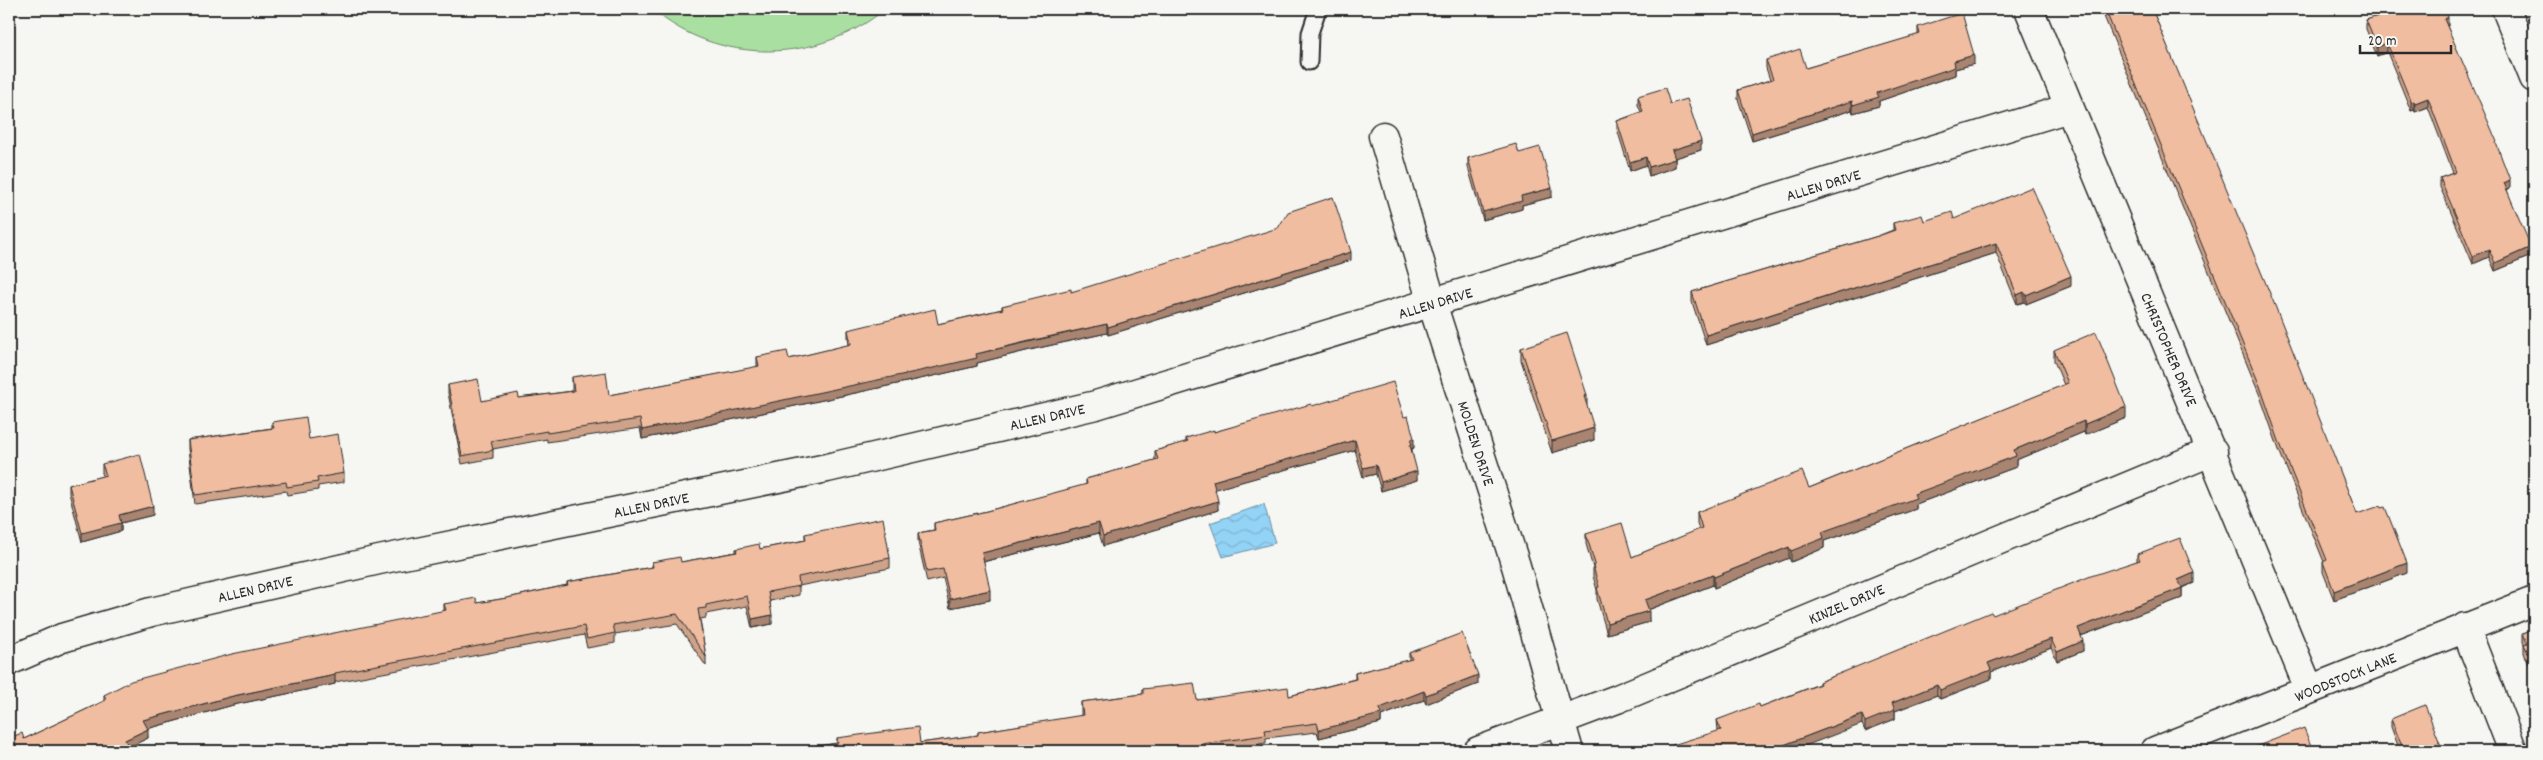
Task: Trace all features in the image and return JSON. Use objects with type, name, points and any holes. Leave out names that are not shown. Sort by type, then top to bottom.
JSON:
[{"type":"street","name":"CHRISTOPHER DRIVE","points":[[2029,9],[2213,451],[2309,690]]},
{"type":"street","points":[[2506,9],[2534,78]]},
{"type":"street","name":"ALLEN DRIVE","points":[[9,661],[62,638],[151,612],[379,560],[827,468],[1096,405],[2069,108]]},
{"type":"street","name":"MOLDEN DRIVE","points":[[1383,136],[1432,303],[1516,566],[1569,751]]},
{"type":"street","name":"KINZEL DRIVE","points":[[1478,751],[1560,722],[2213,451]]},
{"type":"street","name":"WOODSTOCK LANE","points":[[2155,751],[2534,601]]},
{"type":"street","points":[[2465,627],[2513,751]]},
{"type":"lane","points":[[1309,62],[1310,33],[1318,9]]},
{"type":"green space","points":[[652,9],[732,9],[770,13],[805,9],[885,9],[859,27],[830,40],[800,48],[769,51],[737,49],[707,41],[678,28]]},
{"type":"water","points":[[1264,504],[1275,543],[1223,557],[1210,523]]},
{"type":"building","points":[[2105,9],[2152,9],[2276,308],[2357,514],[2380,506],[2381,508],[2385,507],[2407,563],[2334,591],[2323,562],[2327,560],[2279,441],[2260,386]]},
{"type":"building","points":[[2375,9],[2444,9],[2448,17],[2444,19],[2497,142],[2510,180],[2504,183],[2531,247],[2495,263],[2489,249],[2473,256],[2440,178],[2456,172],[2428,98],[2415,103],[2414,101],[2411,102],[2387,43],[2377,47],[2366,20],[2378,16]]},
{"type":"building","points":[[1962,13],[1974,55],[1954,61],[1955,67],[1877,93],[1879,97],[1853,105],[1852,101],[1752,133],[1738,90],[1773,79],[1766,60],[1800,49],[1806,68],[1920,34],[1918,27]]},
{"type":"building","points":[[1665,88],[1670,104],[1687,99],[1701,141],[1672,150],[1675,159],[1649,167],[1646,157],[1630,162],[1617,121],[1643,112],[1638,96]]},
{"type":"building","points":[[1516,144],[1519,153],[1540,147],[1552,188],[1521,196],[1522,201],[1483,212],[1468,158]]},
{"type":"building","points":[[2032,187],[2071,276],[2026,295],[2024,292],[2017,295],[1996,243],[1706,335],[1692,292],[1878,236],[1895,230],[1893,223],[1922,215],[1924,221],[1952,212],[1954,219]]},
{"type":"building","points":[[1333,197],[1351,252],[1108,327],[1107,324],[1034,340],[976,354],[977,358],[642,430],[640,419],[547,433],[547,431],[491,441],[493,450],[462,456],[448,385],[478,379],[482,401],[518,393],[519,398],[574,391],[572,377],[606,372],[609,395],[759,366],[757,357],[787,351],[789,359],[851,344],[848,330],[935,309],[938,324],[1003,309],[1002,306],[1071,289],[1071,292],[1278,228],[1288,212]]},
{"type":"building","points":[[2096,332],[2126,407],[2085,424],[2084,421],[2014,450],[2016,456],[1914,494],[1916,498],[1822,532],[1824,538],[1791,551],[1789,547],[1714,577],[1713,575],[1645,600],[1649,611],[1607,623],[1597,588],[1599,587],[1593,566],[1595,564],[1586,534],[1622,523],[1632,557],[1702,528],[1697,512],[1802,471],[1809,488],[2068,383],[2054,350]]},
{"type":"building","points":[[1567,333],[1587,395],[1584,396],[1594,428],[1552,441],[1521,348]]},
{"type":"building","points":[[1393,382],[1404,417],[1408,416],[1414,438],[1410,440],[1412,444],[1410,445],[1417,471],[1381,482],[1376,465],[1363,468],[1355,440],[1213,481],[1218,501],[1103,536],[1099,523],[982,553],[990,590],[950,599],[943,569],[927,572],[918,533],[935,530],[934,523],[1087,484],[1086,479],[1158,459],[1155,451],[1188,441],[1186,438],[1214,430],[1214,432],[1311,404],[1312,406]]},
{"type":"building","points":[[306,417],[309,439],[338,434],[344,473],[317,478],[318,482],[287,487],[286,482],[195,495],[188,440],[274,428],[272,422]]},
{"type":"building","points":[[140,454],[153,506],[119,515],[121,523],[82,533],[69,485],[106,475],[102,464]]},
{"type":"building","points":[[883,518],[890,558],[798,577],[799,586],[768,592],[772,615],[752,619],[747,596],[706,605],[706,608],[698,609],[706,657],[677,614],[613,625],[615,633],[587,639],[584,626],[335,673],[335,675],[233,696],[143,720],[148,729],[125,740],[131,751],[9,751],[9,738],[22,733],[24,739],[106,700],[104,695],[131,681],[232,654],[446,610],[444,604],[476,598],[477,603],[507,598],[568,585],[567,582],[653,567],[652,562],[680,557],[681,562],[737,552],[736,549],[759,544],[760,549],[806,540],[805,534]]},
{"type":"building","points":[[2180,538],[2194,573],[2178,580],[2182,588],[2078,628],[2083,641],[2057,652],[2051,639],[1988,663],[1991,670],[1940,690],[1937,685],[1892,703],[1895,710],[1865,722],[1862,715],[1768,751],[1653,751],[1721,730],[1717,720],[1759,704],[1760,707],[1820,684],[1819,682],[1991,612],[1993,615],[2091,576],[2140,560],[2137,554]]},
{"type":"building","points":[[2534,629],[2534,666],[2524,644],[2527,643],[2523,633]]},
{"type":"building","points":[[1462,633],[1478,675],[1426,695],[1424,691],[1380,708],[1381,714],[1319,730],[1317,723],[1265,730],[1266,735],[1202,744],[1203,746],[1159,751],[790,751],[838,743],[837,738],[918,727],[920,743],[978,735],[978,732],[1083,715],[1081,702],[1143,694],[1143,689],[1194,683],[1197,700],[1288,687],[1289,696],[1356,679],[1355,673],[1412,659],[1409,653]]},
{"type":"building","points":[[2425,705],[2443,751],[2404,751],[2391,719]]},
{"type":"building","points":[[2304,728],[2313,751],[2245,751]]}]
